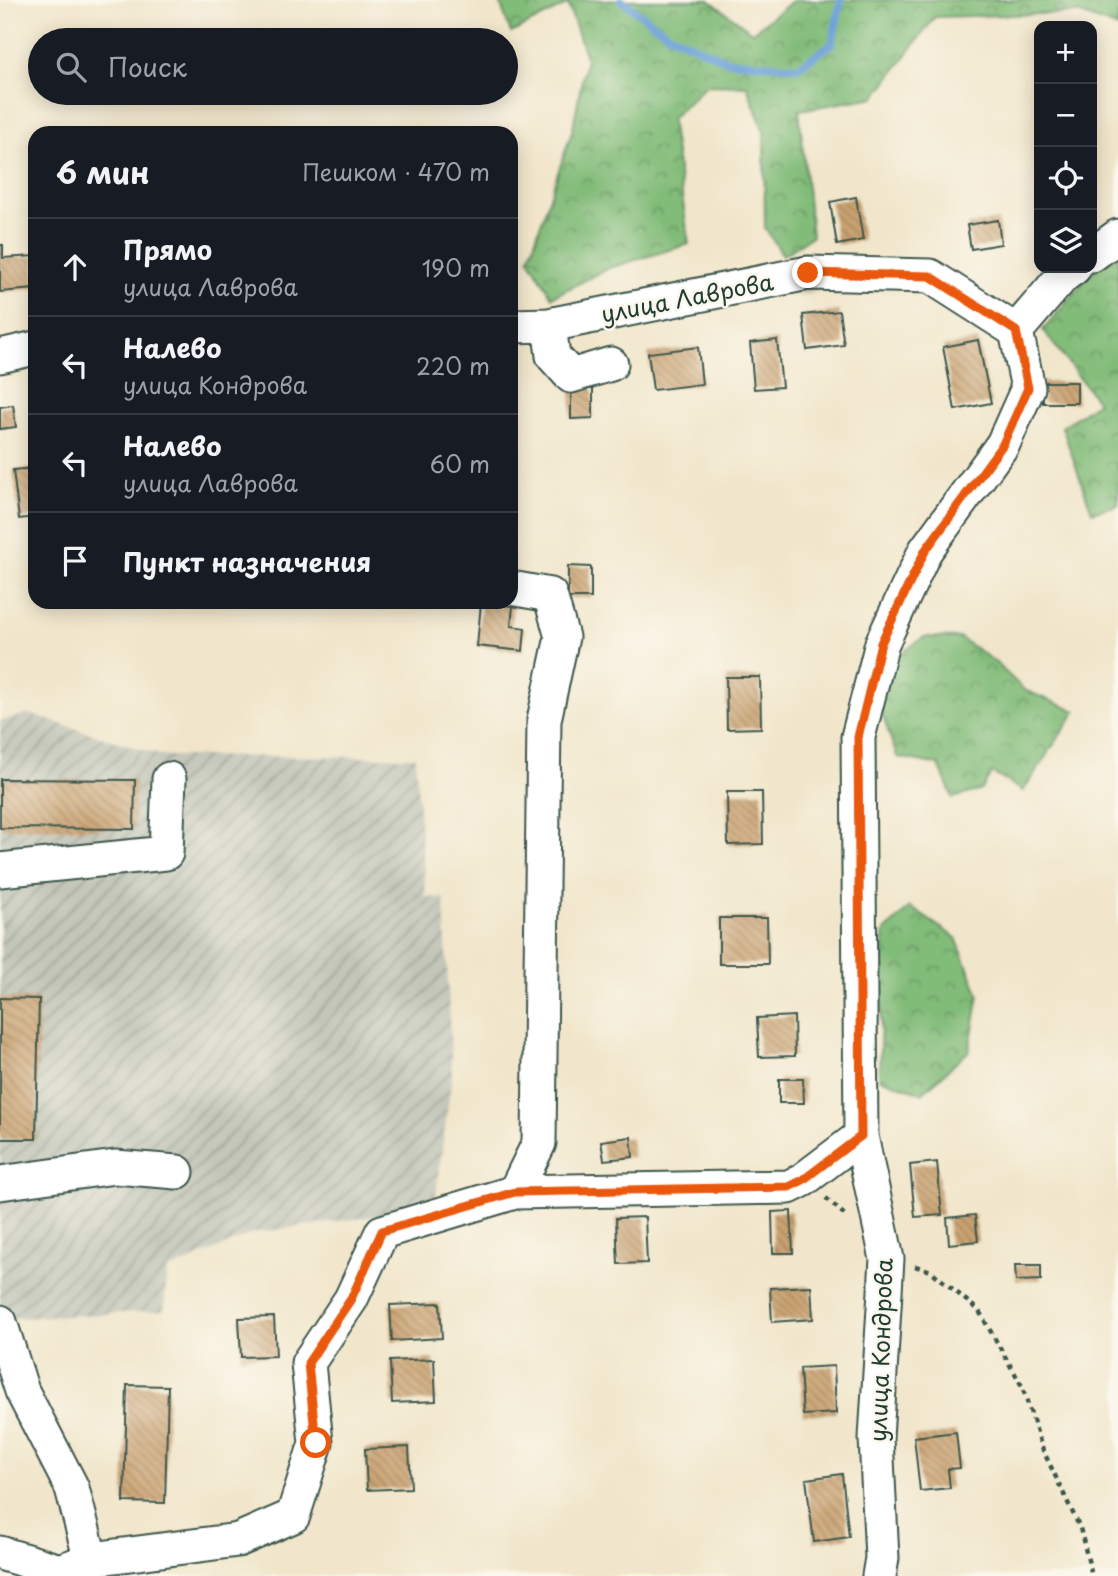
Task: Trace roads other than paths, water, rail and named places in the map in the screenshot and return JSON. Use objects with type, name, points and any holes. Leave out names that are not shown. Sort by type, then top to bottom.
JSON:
[{"type":"street","points":[[1097,251],[1118,236]]},
{"type":"street","name":"улица Лаврова","points":[[518,326],[549,324],[808,273],[930,276],[1016,331]]},
{"type":"street","points":[[1016,331],[1067,273]]},
{"type":"street","points":[[549,324],[552,356],[571,376],[611,364]]},
{"type":"street","name":"улица Кондрова","points":[[879,1576],[882,1558],[876,1438],[887,1259],[861,1136],[858,737],[881,643],[925,551],[1003,444],[1028,388],[1016,331]]},
{"type":"street","points":[[0,356],[28,350]]},
{"type":"street","points":[[515,1192],[539,1143],[544,720],[562,637],[551,596],[518,589]]},
{"type":"street","points":[[0,870],[166,853],[169,779]]},
{"type":"street","points":[[0,1553],[60,1571],[93,1567],[238,1541],[293,1516],[316,1443],[308,1363],[351,1299],[382,1231],[515,1192],[789,1187],[803,1180],[861,1136]]},
{"type":"street","points":[[0,1183],[115,1167],[177,1172]]},
{"type":"street","points":[[1,1325],[22,1391],[72,1488],[93,1567]]},
{"type":"waterway","points":[[621,0],[668,34],[728,61],[798,67],[832,44],[841,0]]}]
